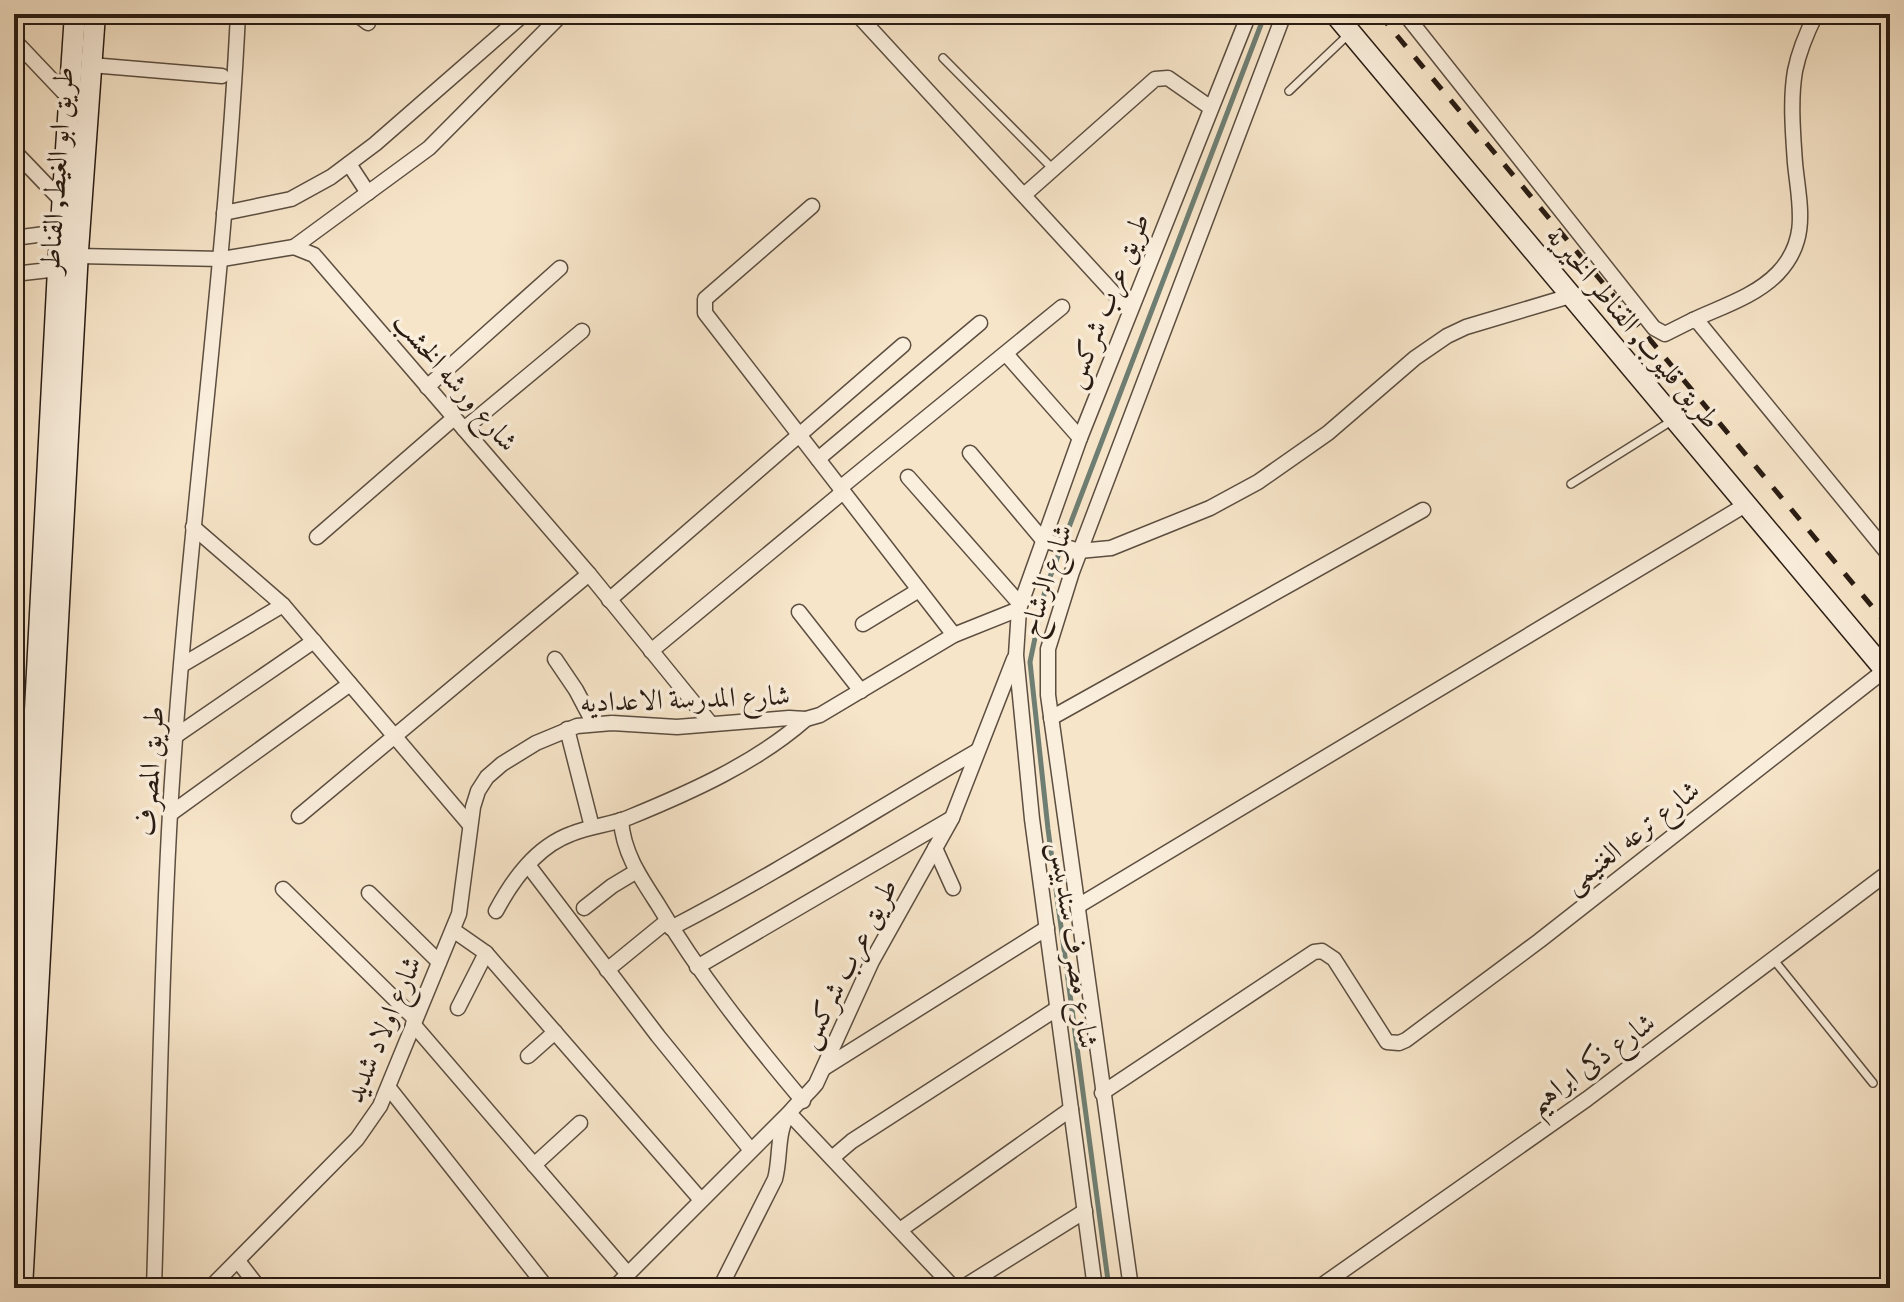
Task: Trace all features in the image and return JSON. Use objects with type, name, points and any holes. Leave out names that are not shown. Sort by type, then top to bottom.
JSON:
[{"type":"main road","name":"طريق ابو الغيط, القناطر","points":[[22,1288],[78,256],[95,14]]},
{"type":"main road","name":"طريق قليوب, القناطر الخيريه","points":[[1335,14],[1887,673]]},
{"type":"main road","name":"طريق ابو الغيط, القناطر","points":[[14,1113],[73,16]]},
{"type":"street","name":"طريق المصرف","points":[[154,1288],[170,814],[193,527],[222,259],[238,14]]},
{"type":"street","points":[[224,213],[291,199],[349,164],[388,134],[524,14]]},
{"type":"street","points":[[78,256],[222,259],[294,247],[429,148],[562,14]]},
{"type":"street","points":[[857,14],[1130,311]]},
{"type":"street","name":"طريق عرب شركس","points":[[1020,606],[1080,438],[1249,14]]},
{"type":"street","name":"شارع الرشاح","points":[[1131,1288],[1048,695],[1048,649],[1079,551],[1284,14]]},
{"type":"street","name":"طريق قليوب, القناطر الخيريه","points":[[1405,14],[1654,328],[1665,334],[1693,320],[1890,556]]},
{"type":"street","points":[[1693,320],[1766,284],[1794,248],[1801,218],[1793,131],[1795,73],[1801,48],[1816,14]]},
{"type":"street","points":[[14,40],[69,98]]},
{"type":"street","points":[[91,65],[222,76]]},
{"type":"street","points":[[1024,195],[1159,78],[1168,78],[1211,108]]},
{"type":"street","points":[[14,151],[62,201]]},
{"type":"street","points":[[349,164],[368,193]]},
{"type":"street","points":[[812,206],[705,299],[705,313],[954,635]]},
{"type":"street","points":[[14,238],[60,232]]},
{"type":"street","name":"شارع ورشه الخشب","points":[[294,247],[314,255],[323,265],[589,574],[711,724]]},
{"type":"street","points":[[427,387],[560,268]]},
{"type":"street","points":[[14,274],[58,269]]},
{"type":"street","points":[[970,453],[1043,540],[1079,551],[1111,548],[1210,508],[1258,482],[1303,451],[1415,358],[1447,336],[1466,327],[1570,296]]},
{"type":"street","points":[[651,651],[1062,307]]},
{"type":"street","points":[[818,459],[980,323]]},
{"type":"street","points":[[317,537],[582,331]]},
{"type":"street","points":[[609,600],[903,345]]},
{"type":"street","points":[[1006,354],[1080,438]]},
{"type":"street","points":[[908,477],[1020,606]]},
{"type":"street","points":[[1078,906],[1747,504]]},
{"type":"street","points":[[1051,718],[1423,510]]},
{"type":"street","points":[[193,527],[283,605],[470,825]]},
{"type":"street","points":[[299,816],[589,574]]},
{"type":"street","points":[[863,624],[919,590]]},
{"type":"street","points":[[182,665],[283,605]]},
{"type":"street","name":"شارع المدرسة الاعداديه","points":[[470,825],[478,791],[487,777],[517,754],[567,729],[594,724],[677,727],[806,719],[820,715],[954,635],[1020,606]]},
{"type":"street","name":"شارع مصرف سندبيس","points":[[1020,606],[1016,655],[1032,819],[1095,1288]]},
{"type":"street","points":[[799,612],[861,691]]},
{"type":"street","points":[[177,735],[314,641]]},
{"type":"street","name":"طريق عرب شركس","points":[[614,1288],[750,1149],[803,1101],[824,1068],[872,961],[952,818],[1016,655]]},
{"type":"street","points":[[555,659],[594,724]]},
{"type":"street","name":"شارع ترعه الغنيمى","points":[[1102,1093],[1314,952],[1322,951],[1334,959],[1387,1042],[1406,1040],[1887,673]]},
{"type":"street","points":[[170,814],[350,684]]},
{"type":"street","points":[[496,911],[509,886],[552,843],[592,827],[621,820],[724,773],[776,742],[806,719]]},
{"type":"street","points":[[567,729],[592,827]]},
{"type":"street","points":[[607,970],[669,924],[746,889],[977,751]]},
{"type":"street","points":[[697,967],[952,818]]},
{"type":"street","points":[[621,820],[622,838],[637,871],[669,924],[754,1044],[803,1101]]},
{"type":"street","name":"شارع اولاد شديد","points":[[210,1288],[370,1123],[389,1088],[453,930],[462,900],[470,825]]},
{"type":"street","points":[[935,848],[953,888]]},
{"type":"street","points":[[528,865],[607,970],[750,1149]]},
{"type":"street","points":[[584,908],[637,871]]},
{"type":"street","name":"شارع ذكى ابراهيم","points":[[1318,1288],[1587,1099],[1890,871]]},
{"type":"street","points":[[283,889],[414,1021],[628,1274]]},
{"type":"street","points":[[369,893],[439,962]]},
{"type":"street","points":[[824,1068],[1047,928]]},
{"type":"street","points":[[453,930],[486,953],[701,1200]]},
{"type":"street","points":[[458,1008],[486,953]]},
{"type":"street","points":[[832,1158],[852,1141],[1058,1008]]},
{"type":"street","points":[[528,1056],[555,1032]]},
{"type":"street","points":[[389,1088],[547,1288]]},
{"type":"street","points":[[900,1230],[1071,1109]]},
{"type":"street","points":[[720,1288],[775,1179],[781,1138],[789,1113],[954,1288]]},
{"type":"street","points":[[534,1165],[580,1123]]},
{"type":"street","points":[[962,1288],[1085,1211]]},
{"type":"street","points":[[238,1261],[259,1288]]},
{"type":"lane","points":[[1289,91],[1351,32]]},
{"type":"lane","points":[[943,58],[1053,169]]},
{"type":"lane","points":[[1571,484],[1674,419]]},
{"type":"lane","points":[[1774,960],[1873,1083]]},
{"type":"waterway","points":[[1109,1288],[1048,829],[1030,662],[1045,590],[1265,14]]},
{"type":"railway","points":[[1379,14],[1890,628]]}]
